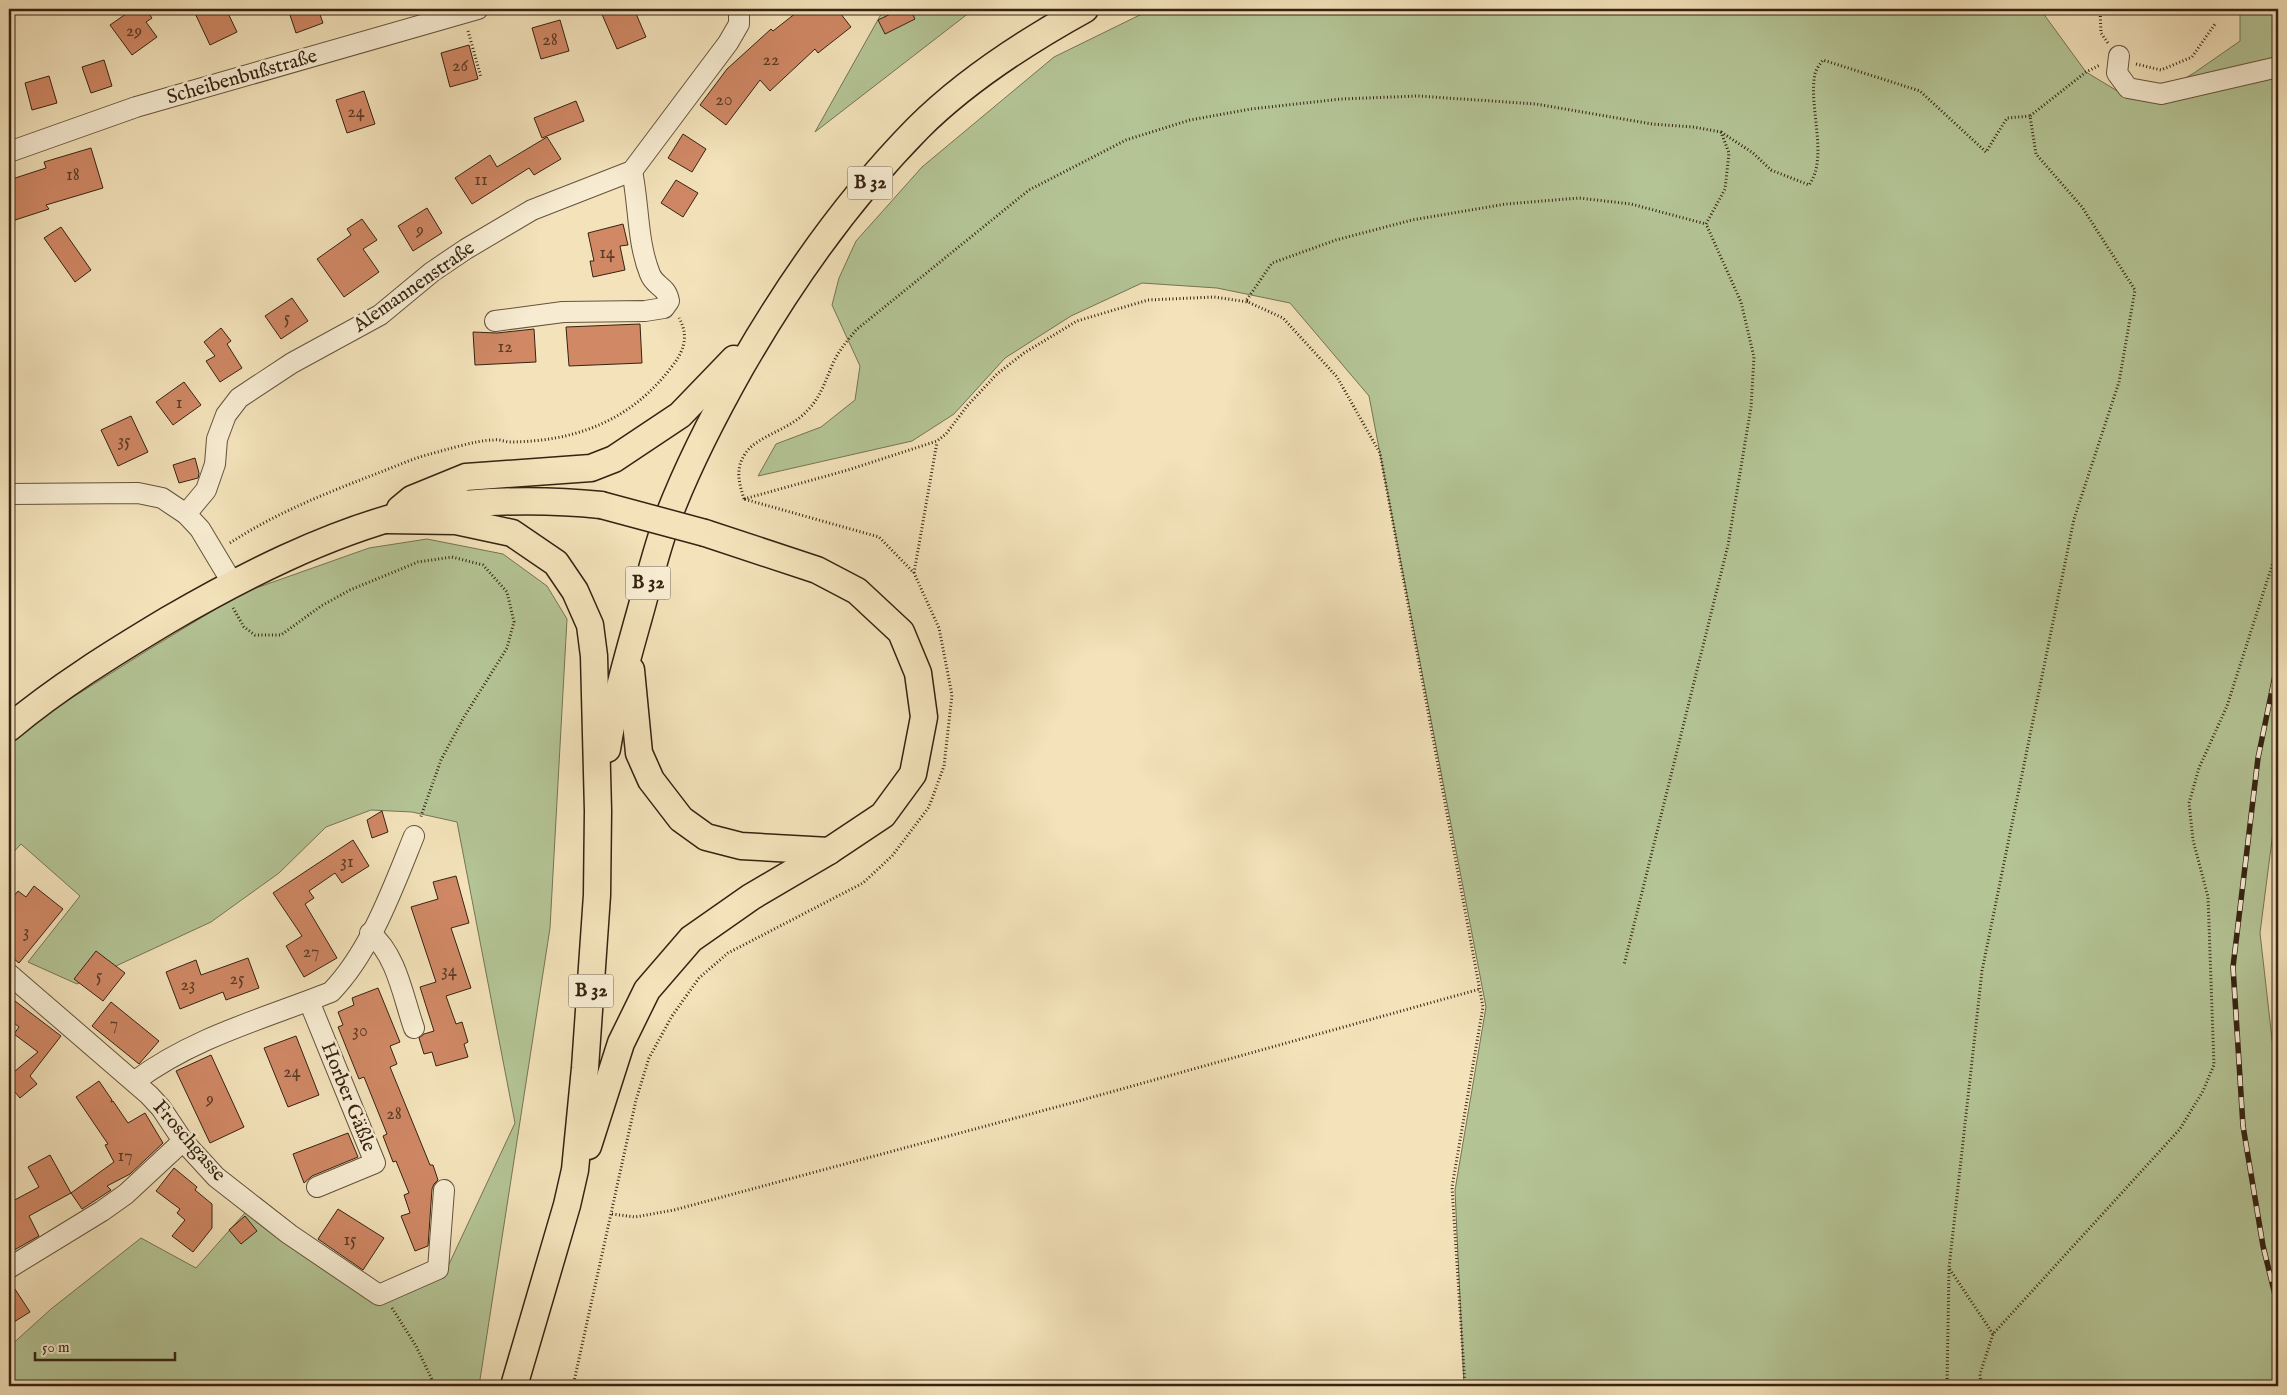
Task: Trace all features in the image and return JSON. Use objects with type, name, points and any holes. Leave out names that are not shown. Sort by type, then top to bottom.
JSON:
[{"type":"main road","name":"B 32","points":[[514,1386],[567,1205],[575,1170],[598,895],[598,811],[612,718],[662,535],[684,477],[720,404],[765,326],[807,260],[838,218],[918,128],[956,95],[1020,48],[1085,9]]},
{"type":"main road","points":[[387,520],[412,498],[466,477],[591,468],[614,459],[680,415],[765,326]]},
{"type":"main road","points":[[9,728],[101,662],[228,587],[328,541],[410,513],[470,504],[546,500],[601,505],[705,533],[817,570],[856,591],[901,632],[918,673],[924,717],[913,774],[882,815],[829,851],[751,897],[690,939],[648,990],[621,1043],[583,1162],[575,1170]]},
{"type":"main road","points":[[387,520],[456,521],[512,533],[556,563],[575,591],[590,625],[594,656],[598,811]]},
{"type":"main road","points":[[629,651],[639,753],[651,780],[681,819],[706,837],[741,846],[829,851]]},
{"type":"street","points":[[495,321],[563,312],[645,311],[664,308],[669,301],[667,293],[650,275],[645,256],[632,171],[728,44],[739,24],[739,9]]},
{"type":"street","name":"Scheibenbußstraße","points":[[9,152],[136,107],[470,11]]},
{"type":"street","points":[[2119,56],[2117,73],[2128,88],[2160,94],[2278,67]]},
{"type":"street","name":"Alemannenstraße","points":[[186,514],[206,490],[215,464],[217,439],[226,415],[239,398],[292,363],[380,315],[432,272],[466,249],[532,210],[632,171]]},
{"type":"street","points":[[9,494],[138,492],[162,498],[186,514],[200,529],[215,553],[228,587]]},
{"type":"street","points":[[134,1081],[180,1052],[212,1037],[281,1009],[331,992],[342,980],[370,934],[394,885],[414,836]]},
{"type":"street","points":[[370,934],[380,941],[390,958],[414,1028]]},
{"type":"street","name":"Froschgasse","points":[[9,974],[134,1081],[161,1108],[184,1141],[216,1177],[281,1228],[380,1294]]},
{"type":"street","name":"Horber Gäßle","points":[[309,1001],[374,1163],[317,1187]]},
{"type":"street","points":[[9,1268],[110,1205],[132,1188],[184,1141]]},
{"type":"street","points":[[380,1294],[438,1269],[444,1190]]},
{"type":"path","points":[[2100,9],[2100,33],[2119,56],[2143,68],[2161,70],[2192,57],[2215,24]]},
{"type":"path","points":[[470,11],[481,77]]},
{"type":"path","points":[[744,499],[738,470],[745,454],[756,443],[791,426],[806,413],[818,399],[841,348],[856,330],[1029,190],[1126,140],[1190,120],[1251,110],[1341,99],[1418,96],[1536,104],[1652,124],[1693,127],[1721,132],[1753,153],[1771,170],[1809,185],[1814,178],[1818,155],[1815,73],[1822,60],[1920,91],[1986,152],[2006,118],[2030,116],[2086,72],[2119,56]]},
{"type":"path","points":[[1947,1386],[1949,1268],[1984,961],[2074,519],[2119,382],[2135,290],[2082,207],[2036,154],[2030,116]]},
{"type":"path","points":[[1706,224],[1725,189],[1729,153],[1721,132]]},
{"type":"path","points":[[1248,302],[1246,301],[1272,263],[1336,240],[1412,220],[1506,204],[1579,198],[1631,204],[1706,224]]},
{"type":"path","points":[[1624,965],[1728,545],[1751,408],[1754,358],[1741,302],[1706,224]]},
{"type":"path","points":[[744,499],[848,470],[937,441],[946,434],[967,406],[997,374],[1024,353],[1077,322],[1148,300],[1214,297],[1248,302],[1283,318],[1337,377],[1380,453],[1483,1007],[1452,1187],[1465,1386]]},
{"type":"path","points":[[215,553],[249,531],[327,493],[428,454],[492,440],[507,442],[560,438],[593,429],[617,417],[643,399],[678,359],[685,344],[683,326]]},
{"type":"path","points":[[914,573],[937,441]]},
{"type":"path","points":[[573,1386],[636,1100],[650,1058],[672,1016],[700,978],[728,954],[863,883],[892,856],[930,807],[944,766],[952,695],[939,628],[914,573],[879,537],[744,499]]},
{"type":"path","points":[[1981,1386],[1980,1374],[1993,1334],[2180,1129],[2203,1091],[2214,1065],[2208,897],[2193,840],[2189,803],[2199,768],[2227,706],[2278,547]]},
{"type":"path","points":[[228,587],[244,627],[255,634],[281,635],[321,606],[350,590],[418,562],[452,557],[483,565],[507,592],[514,622],[507,648],[464,717],[442,760],[414,836]]},
{"type":"path","points":[[612,1214],[634,1217],[674,1210],[1480,990]]},
{"type":"path","points":[[1949,1268],[1993,1334]]},
{"type":"path","points":[[380,1294],[402,1322],[435,1386]]},
{"type":"green space","points":[[884,9],[974,9],[815,132]]},
{"type":"green space","points":[[1152,9],[2040,9],[2086,72],[2119,92],[2168,88],[2194,73],[2240,41],[2240,9],[2278,9],[2278,793],[2260,933],[2278,1092],[2278,1386],[1464,1386],[1455,1190],[1486,1007],[1369,396],[1290,303],[1217,288],[1142,283],[1071,316],[1005,358],[954,414],[912,441],[758,476],[776,444],[821,427],[855,400],[860,366],[832,305],[839,278],[856,241],[922,167],[1054,57]]},
{"type":"green space","points":[[427,539],[503,554],[547,586],[567,619],[550,928],[479,1386],[9,1386],[9,1347],[51,1309],[141,1238],[196,1268],[259,1197],[380,1293],[443,1277],[515,1123],[457,822],[412,812],[371,810],[326,827],[279,873],[211,922],[77,984],[28,962],[80,896],[21,844],[9,857],[9,741],[43,716],[242,593],[369,548]]},
{"type":"building","points":[[133,9],[146,9],[152,18],[146,22],[157,37],[132,55],[110,25]]},
{"type":"building","points":[[193,9],[226,9],[237,32],[210,45]]},
{"type":"building","points":[[288,9],[318,9],[323,23],[296,33]]},
{"type":"building","points":[[609,9],[634,9],[646,37],[617,49],[601,12]]},
{"type":"building","points":[[801,9],[837,9],[851,27],[818,53],[815,49],[770,91],[760,80],[726,125],[700,105],[727,69],[771,29],[773,31]]},
{"type":"building","points":[[901,9],[910,9],[915,19],[885,34],[878,20]]},
{"type":"building","points":[[560,20],[569,51],[541,59],[532,28]]},
{"type":"building","points":[[469,45],[478,79],[450,87],[441,53]]},
{"type":"building","points":[[104,60],[112,86],[91,93],[82,67]]},
{"type":"building","points":[[49,76],[57,103],[32,110],[25,83]]},
{"type":"building","points":[[364,91],[375,124],[347,133],[336,100]]},
{"type":"building","points":[[576,101],[584,121],[542,138],[534,118]]},
{"type":"building","points":[[683,134],[706,149],[692,172],[668,158]]},
{"type":"building","points":[[547,137],[561,159],[534,175],[529,168],[472,204],[455,178],[490,155],[497,167]]},
{"type":"building","points":[[91,148],[103,188],[46,205],[49,209],[9,222],[9,180],[46,168],[44,162]]},
{"type":"building","points":[[676,180],[698,193],[683,217],[661,203]]},
{"type":"building","points":[[427,208],[442,233],[413,251],[398,226]]},
{"type":"building","points":[[362,219],[377,240],[363,249],[379,272],[344,297],[317,259],[351,235],[347,229]]},
{"type":"building","points":[[623,224],[628,245],[620,246],[625,270],[593,277],[590,261],[594,261],[588,233]]},
{"type":"building","points":[[61,227],[91,270],[75,282],[44,238]]},
{"type":"building","points":[[292,298],[308,321],[281,339],[265,316]]},
{"type":"building","points":[[640,324],[642,363],[569,366],[566,327]]},
{"type":"building","points":[[221,328],[231,341],[227,344],[242,368],[220,382],[206,361],[215,356],[204,342]]},
{"type":"building","points":[[534,329],[536,362],[475,365],[473,332],[497,333]]},
{"type":"building","points":[[184,382],[201,405],[173,425],[156,402]]},
{"type":"building","points":[[131,416],[148,452],[118,466],[101,430]]},
{"type":"building","points":[[195,458],[199,473],[198,478],[179,483],[173,465]]},
{"type":"building","points":[[382,811],[388,832],[372,838],[367,820]]},
{"type":"building","points":[[353,840],[369,866],[342,883],[335,873],[309,891],[314,898],[305,904],[337,958],[304,977],[286,946],[302,936],[273,893]]},
{"type":"building","points":[[456,876],[469,923],[451,928],[471,988],[446,996],[456,1024],[462,1022],[468,1042],[464,1044],[468,1057],[436,1066],[432,1052],[424,1054],[419,1038],[424,1034],[434,1031],[420,987],[436,982],[411,907],[438,899],[433,882]]},
{"type":"building","points":[[34,886],[63,909],[19,963],[9,955],[9,902],[18,891],[26,897]]},
{"type":"building","points":[[96,951],[125,973],[103,1001],[74,979]]},
{"type":"building","points":[[248,958],[259,988],[226,1000],[223,992],[180,1009],[166,972],[196,960],[201,975]]},
{"type":"building","points":[[378,988],[400,1042],[390,1046],[397,1064],[390,1067],[438,1180],[432,1189],[428,1246],[415,1251],[401,1216],[410,1213],[404,1195],[409,1193],[396,1161],[393,1162],[383,1136],[387,1134],[364,1077],[359,1079],[338,1027],[343,1025],[338,1012],[354,1005],[352,998]]},
{"type":"building","points":[[15,1001],[61,1036],[30,1076],[37,1084],[20,1098],[9,1085],[9,1076],[38,1052],[14,1034],[19,1027],[9,1019],[9,1009]]},
{"type":"building","points":[[111,1002],[159,1041],[139,1064],[92,1026]]},
{"type":"building","points":[[296,1036],[319,1095],[288,1107],[264,1048]]},
{"type":"building","points":[[211,1055],[244,1127],[210,1143],[176,1071]]},
{"type":"building","points":[[99,1081],[112,1100],[111,1102],[113,1101],[128,1123],[145,1113],[163,1143],[130,1174],[107,1186],[111,1190],[82,1209],[71,1193],[114,1162],[105,1145],[108,1144],[76,1097]]},
{"type":"building","points":[[348,1133],[358,1157],[312,1176],[304,1183],[293,1154]]},
{"type":"building","points":[[50,1155],[71,1193],[29,1216],[39,1236],[9,1253],[9,1203],[39,1187],[28,1167]]},
{"type":"building","points":[[174,1168],[197,1187],[195,1190],[212,1204],[212,1228],[193,1252],[172,1236],[185,1220],[177,1213],[180,1209],[156,1191]]},
{"type":"building","points":[[338,1209],[384,1238],[363,1270],[318,1239]]},
{"type":"building","points":[[245,1216],[257,1231],[241,1244],[229,1230]]},
{"type":"building","points":[[9,1280],[30,1312],[9,1325]]},
{"type":"railway","points":[[2278,661],[2258,758],[2233,967],[2243,1126],[2263,1246],[2278,1307]]}]
